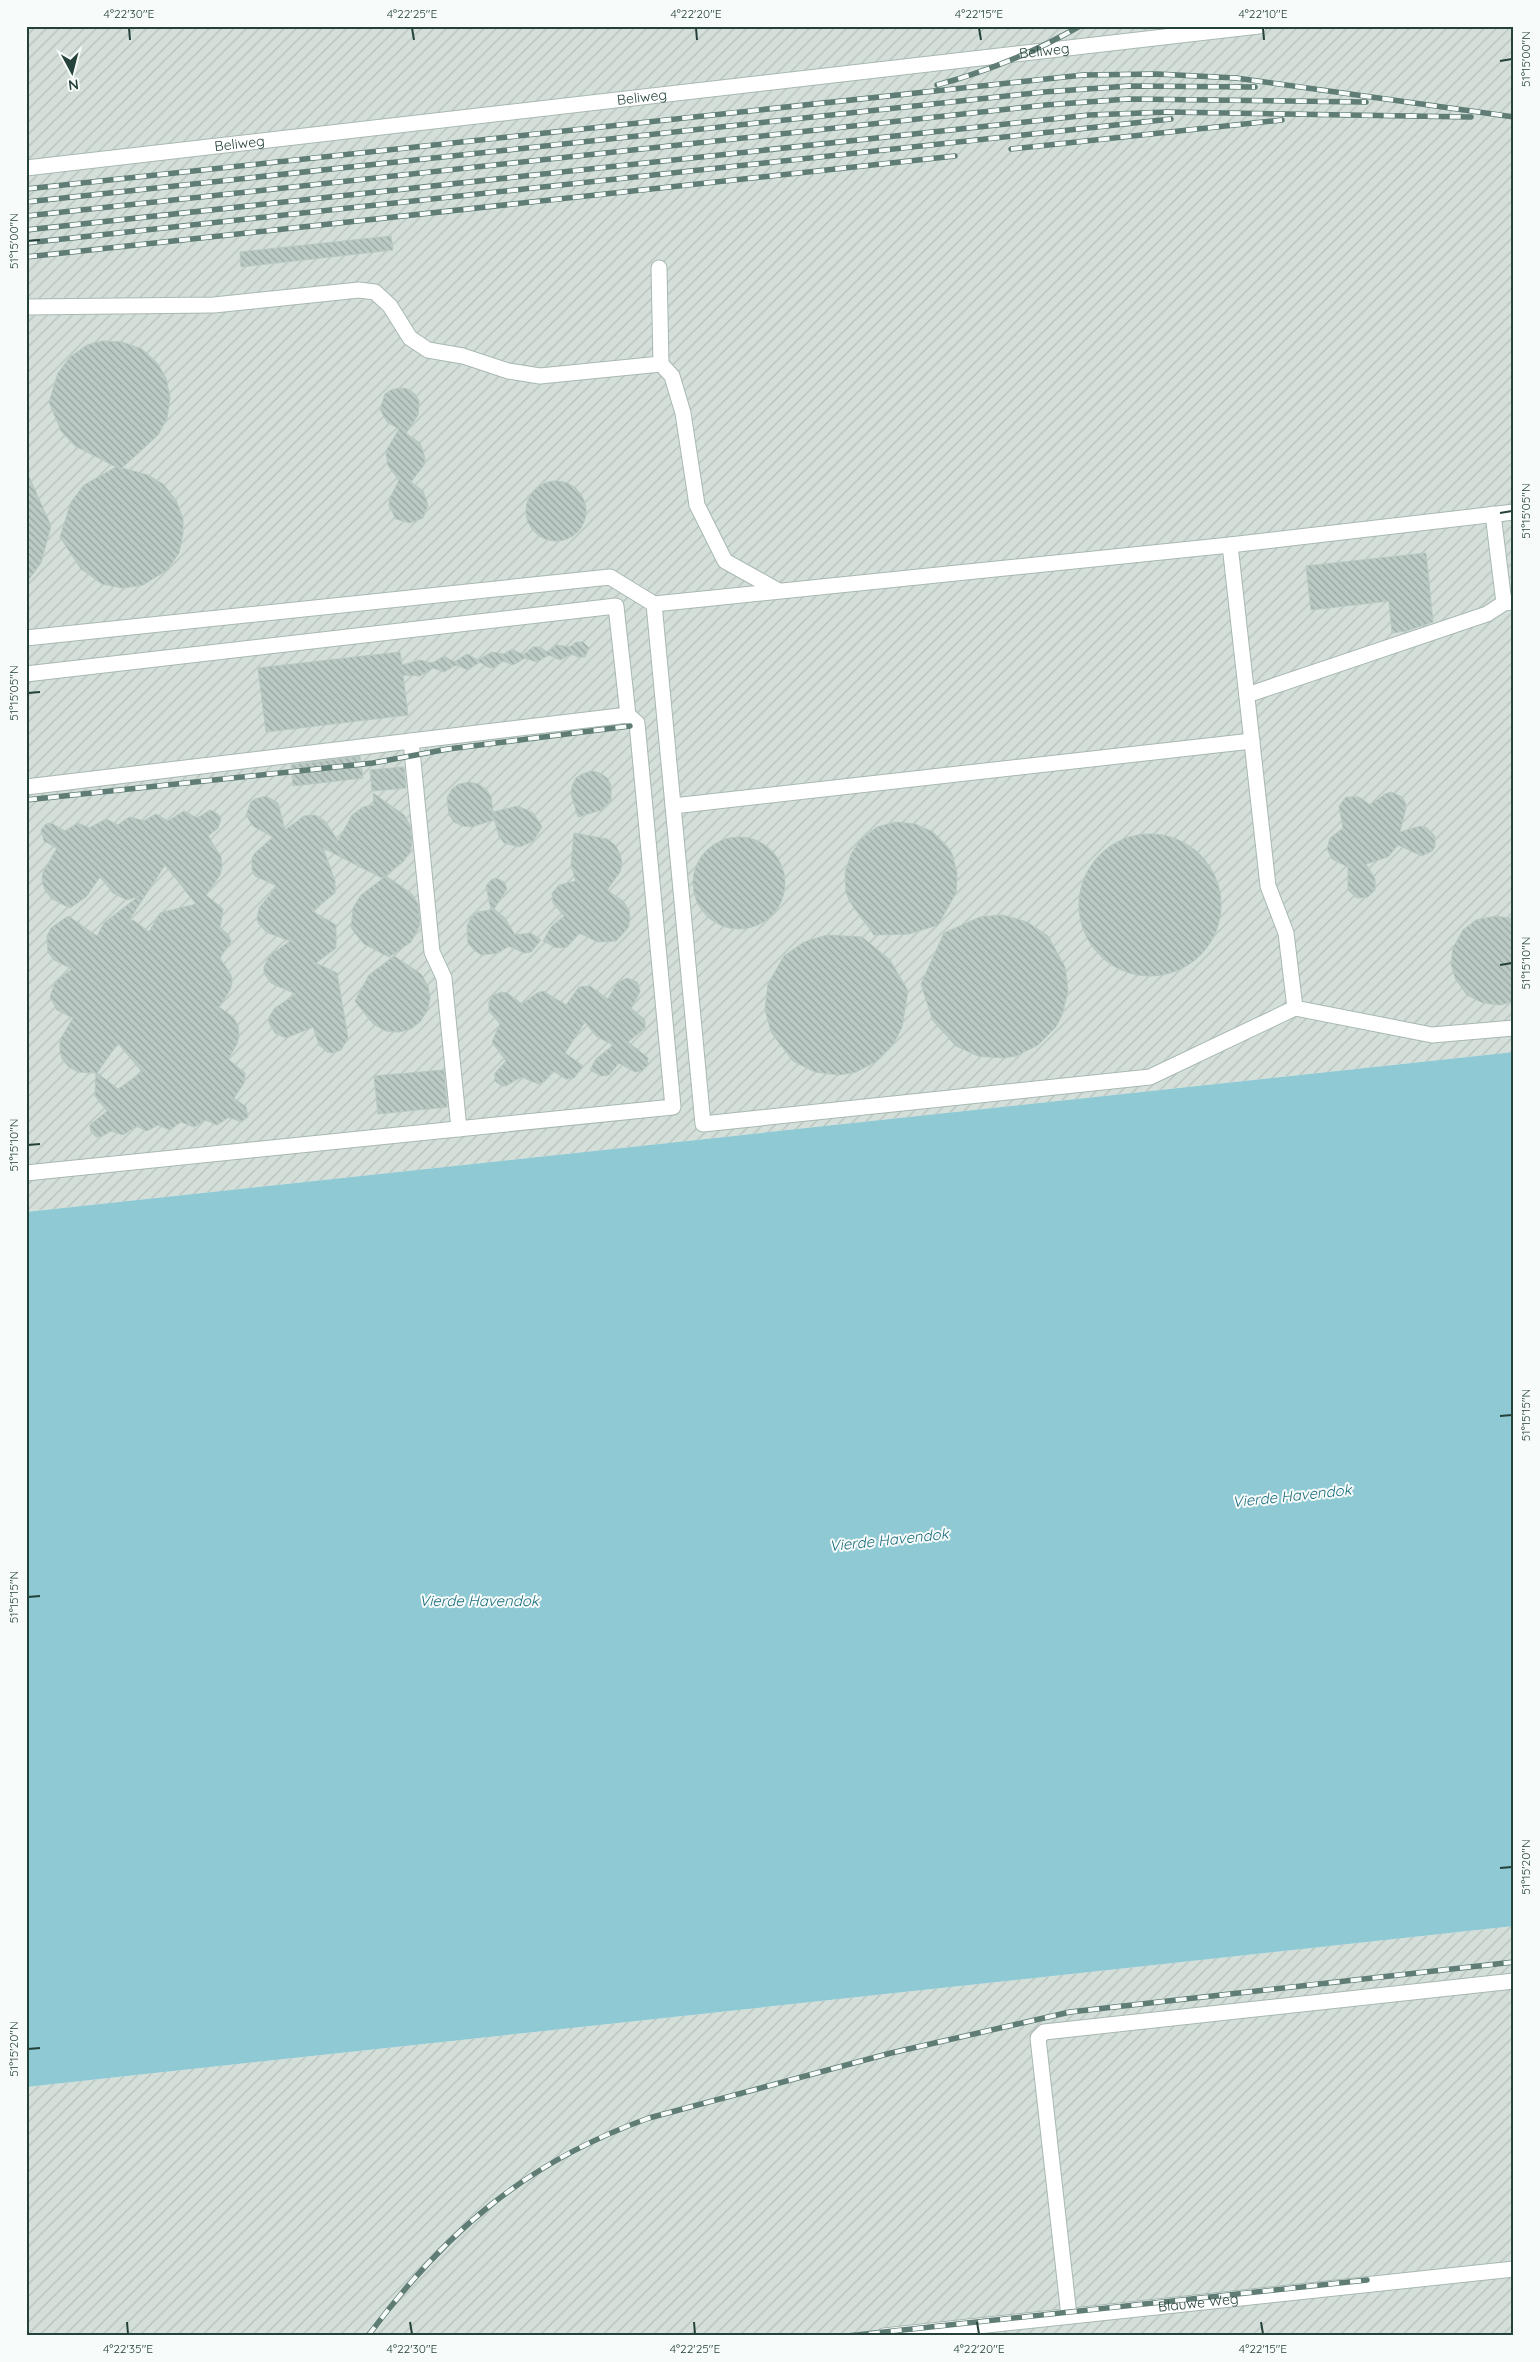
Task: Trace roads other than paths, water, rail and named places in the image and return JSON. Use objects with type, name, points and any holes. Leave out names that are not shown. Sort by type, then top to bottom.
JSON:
[{"type":"street","name":"Beliweg","points":[[26,168],[1259,26]]},
{"type":"street","points":[[658,268],[661,364],[672,376],[683,413],[698,505],[725,561],[777,590]]},
{"type":"street","points":[[26,307],[214,304],[359,290],[375,292],[390,306],[410,338],[428,350],[463,356],[508,371],[540,376],[661,364]]},
{"type":"street","points":[[26,638],[610,577],[654,604],[777,590],[1230,546],[1514,512]]},
{"type":"street","points":[[1247,695],[1487,614],[1509,602],[1493,514]]},
{"type":"street","points":[[1230,546],[1268,886],[1286,933],[1295,1008]]},
{"type":"street","points":[[654,604],[703,1124],[1150,1077],[1295,1008],[1432,1035],[1514,1028]]},
{"type":"street","points":[[26,674],[616,606],[628,715],[638,723],[673,1107],[26,1173]]},
{"type":"street","points":[[26,788],[628,715]]},
{"type":"street","points":[[411,741],[432,952],[444,978],[459,1129]]},
{"type":"street","points":[[673,806],[1252,741]]},
{"type":"street","points":[[1069,2316],[1038,2038],[1044,2032],[1514,1980]]},
{"type":"street","name":"Blauwe Weg","points":[[884,2336],[1514,2269]]},
{"type":"water","name":"Vierde Havendok","points":[[1514,1052],[1514,1926],[26,2087],[26,1212]]},
{"type":"railway","points":[[937,85],[975,74],[1011,60],[1080,26]]},
{"type":"railway","points":[[26,189],[1083,75],[1157,74],[1236,78],[1514,117]]},
{"type":"railway","points":[[26,202],[1044,92],[1129,86],[1255,87]]},
{"type":"railway","points":[[26,216],[1046,105],[1128,99],[1366,102]]},
{"type":"railway","points":[[26,230],[1089,115],[1167,112],[1471,117]]},
{"type":"railway","points":[[26,243],[1171,119]]},
{"type":"railway","points":[[1011,149],[1282,120]]},
{"type":"railway","points":[[26,257],[955,156]]},
{"type":"railway","points":[[26,800],[373,763],[448,749],[630,726]]},
{"type":"railway","points":[[368,2336],[427,2264],[491,2204],[526,2179],[564,2156],[605,2136],[649,2118],[891,2053],[1070,2012],[1514,1962]]},
{"type":"railway","points":[[847,2336],[1367,2280]]}]
